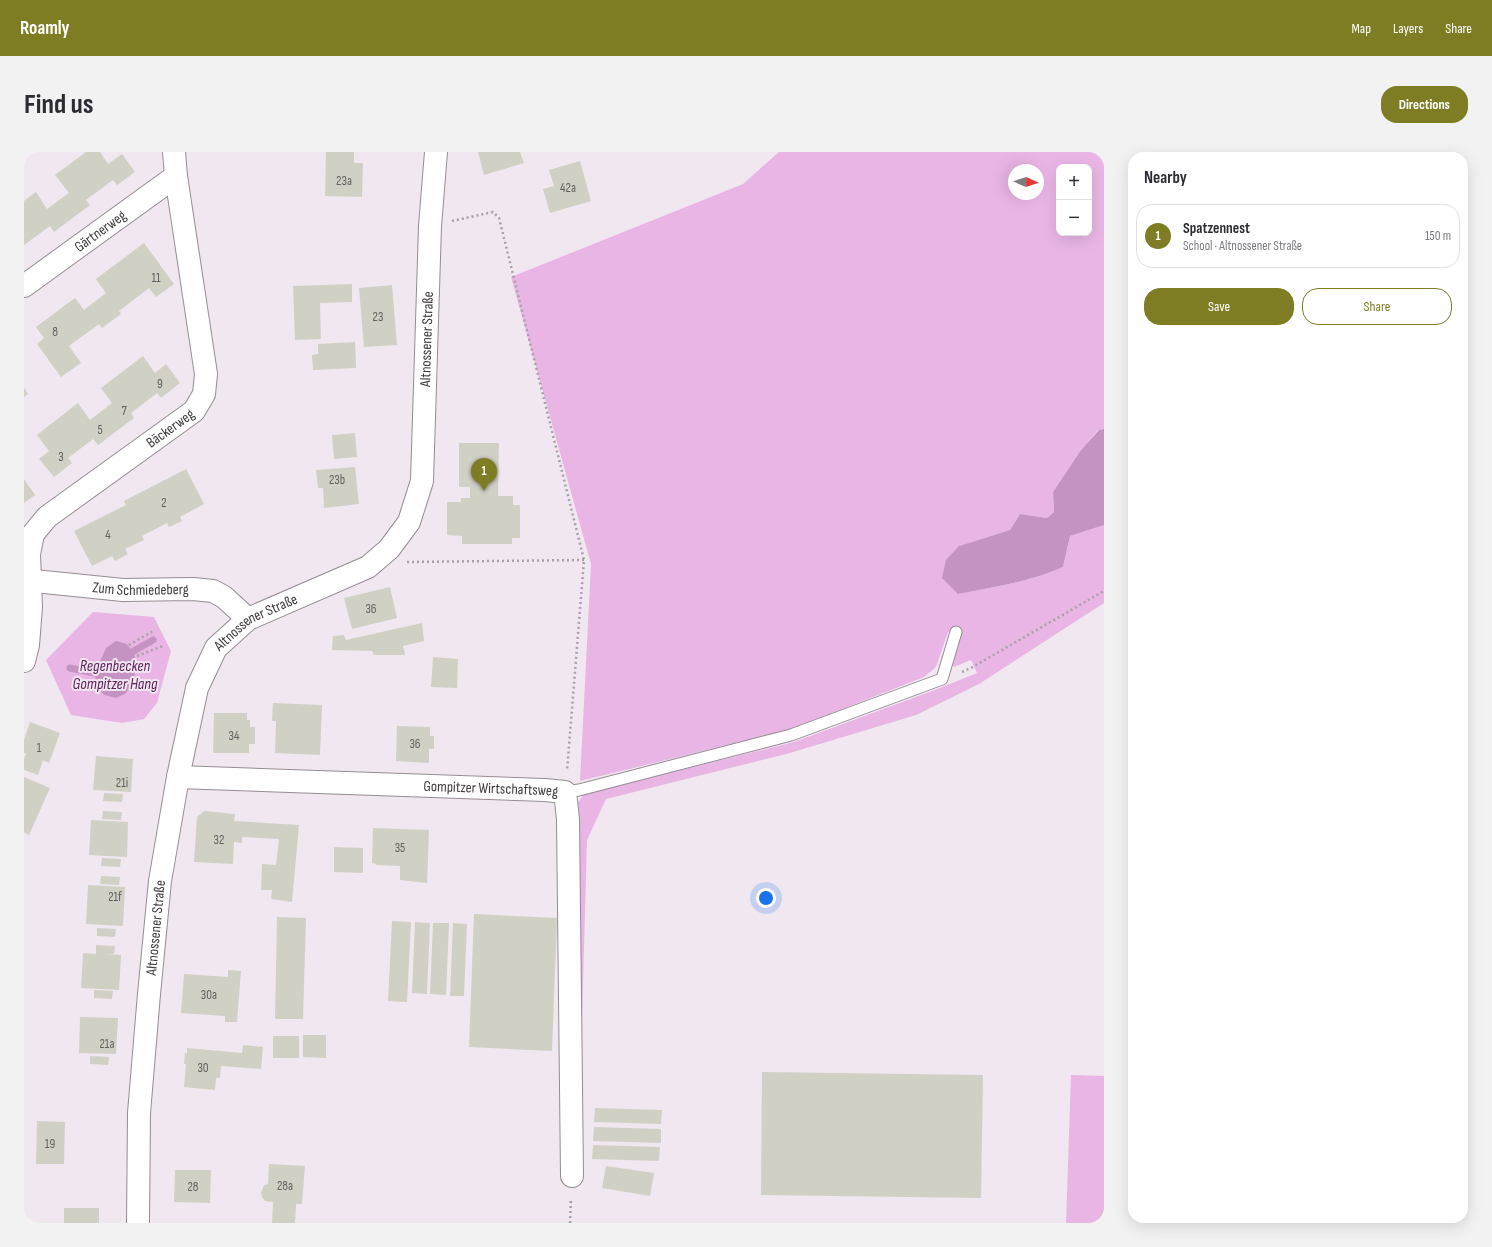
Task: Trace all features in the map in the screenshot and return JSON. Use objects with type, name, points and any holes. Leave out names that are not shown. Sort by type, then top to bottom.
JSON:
[{"type":"street","name":"Bäckerweg","points":[[24,661],[28,645],[31,607],[27,580],[29,554],[33,534],[47,517],[194,411],[204,394],[206,374],[176,176],[174,152]]},
{"type":"street","name":"Altnossener Straße","points":[[138,1223],[140,1113],[149,994],[160,881],[178,777],[197,688],[216,648],[248,619],[368,567],[388,549],[409,522],[422,481],[430,226],[436,152]]},
{"type":"street","name":"Gärtnerweg","points":[[24,286],[176,176]]},
{"type":"street","name":"Zum Schmiedeberg","points":[[27,580],[123,590],[192,589],[212,591],[224,597],[248,619]]},
{"type":"street","name":"Gompitzer Wirtschaftsweg","points":[[178,777],[545,790],[565,792],[568,819],[572,1176]]},
{"type":"lane","points":[[565,792],[578,790],[791,735],[942,679],[956,632]]},
{"type":"path","points":[[430,226],[492,212],[499,218],[584,560],[565,792]]},
{"type":"path","points":[[388,549],[400,562],[584,560]]},
{"type":"path","points":[[942,679],[971,668],[1104,591]]},
{"type":"path","points":[[129,646],[155,630]]},
{"type":"path","points":[[137,656],[163,646]]},
{"type":"shaded area","points":[[779,152],[1104,152],[1104,429],[1098,430],[1081,450],[1053,492],[1054,512],[1047,518],[1020,514],[1010,530],[959,546],[958,594],[1038,577],[1063,567],[1070,536],[1104,525],[1104,603],[979,684],[916,715],[790,753],[606,799],[587,840],[581,1057],[575,807],[584,794],[794,742],[977,673],[971,660],[954,667],[952,665],[962,631],[948,632],[936,667],[924,677],[789,730],[580,781],[591,564],[511,277],[743,184]]},
{"type":"shaded area","points":[[93,612],[154,617],[171,651],[157,703],[144,719],[122,723],[71,715],[46,660]]},
{"type":"shaded area","points":[[1071,1075],[1104,1076],[1104,1223],[1066,1223]]},
{"type":"water","points":[[1104,429],[1104,525],[1070,536],[1063,567],[1038,577],[958,594],[942,578],[946,560],[959,546],[1010,530],[1020,514],[1047,518],[1054,512],[1053,492],[1081,450],[1099,430]]},
{"type":"water","name":"Regenbecken Gompitzer Hang","points":[[116,641],[127,644],[133,652],[136,660],[134,682],[125,694],[116,698],[104,695],[96,686],[95,673],[106,648]]},
{"type":"building","points":[[86,152],[100,152],[108,164],[122,154],[135,172],[117,185],[113,180],[86,200],[90,205],[54,232],[50,226],[24,245],[24,201],[36,192],[47,209],[69,193],[55,175]]},
{"type":"building","points":[[326,152],[354,152],[354,163],[363,163],[362,197],[325,196]]},
{"type":"building","points":[[478,152],[520,152],[524,163],[484,175]]},
{"type":"building","points":[[580,161],[591,201],[550,213],[543,189],[554,186],[549,170]]},
{"type":"building","points":[[144,243],[174,284],[156,297],[149,288],[119,311],[121,314],[102,328],[99,324],[69,346],[81,363],[61,377],[37,344],[44,338],[36,327],[75,298],[84,310],[106,293],[96,279]]},
{"type":"building","points":[[352,284],[352,302],[320,303],[321,339],[295,340],[293,286]]},
{"type":"building","points":[[392,285],[397,345],[364,347],[359,288]]},
{"type":"building","points":[[355,342],[356,368],[313,370],[312,355],[318,354],[318,344]]},
{"type":"building","points":[[143,356],[155,373],[166,364],[180,383],[161,398],[157,393],[131,413],[134,418],[98,445],[93,439],[68,458],[72,463],[54,477],[39,459],[49,451],[37,435],[78,403],[90,420],[112,403],[101,388]]},
{"type":"building","points":[[24,388],[28,394],[24,397]]},
{"type":"building","points":[[355,433],[357,457],[334,459],[332,435]]},
{"type":"building","points":[[459,443],[499,443],[498,496],[513,496],[513,505],[520,505],[520,538],[512,538],[512,544],[462,544],[462,536],[447,535],[447,502],[461,502],[461,498],[470,498],[470,487],[459,487]]},
{"type":"building","points":[[355,467],[359,504],[324,508],[323,488],[318,488],[316,470]]},
{"type":"building","points":[[186,469],[204,504],[180,517],[182,521],[169,527],[167,523],[142,536],[144,540],[125,549],[128,554],[115,561],[112,556],[92,566],[74,531],[126,505],[124,501]]},
{"type":"building","points":[[24,479],[35,495],[24,503]]},
{"type":"building","points":[[390,587],[397,618],[352,629],[344,598]]},
{"type":"building","points":[[422,623],[424,641],[403,646],[405,655],[374,655],[372,651],[332,650],[333,636],[344,635],[346,640]]},
{"type":"building","points":[[433,657],[458,659],[457,688],[431,687]]},
{"type":"building","points":[[273,703],[322,705],[320,755],[275,753],[276,721],[272,721]]},
{"type":"building","points":[[214,713],[247,713],[247,720],[250,720],[250,727],[255,727],[255,744],[249,744],[249,753],[213,753]]},
{"type":"building","points":[[30,722],[60,733],[49,763],[43,760],[38,775],[24,770],[24,759],[26,754],[24,753],[24,740]]},
{"type":"building","points":[[397,726],[430,727],[430,736],[434,736],[434,749],[429,749],[429,763],[396,761]]},
{"type":"building","points":[[96,756],[133,759],[131,792],[93,790]]},
{"type":"building","points":[[24,777],[50,788],[29,835],[24,832]]},
{"type":"building","points":[[104,793],[123,794],[122,802],[103,801]]},
{"type":"building","points":[[103,811],[122,812],[121,820],[102,819]]},
{"type":"building","points":[[204,811],[235,814],[234,821],[299,825],[292,902],[271,899],[272,890],[261,890],[262,864],[276,865],[279,839],[242,837],[242,843],[234,842],[233,864],[194,862],[197,817]]},
{"type":"building","points":[[91,820],[128,822],[127,857],[89,855]]},
{"type":"building","points":[[373,828],[429,830],[427,883],[400,880],[400,866],[376,865],[372,863]]},
{"type":"building","points":[[334,847],[363,848],[363,873],[334,872]]},
{"type":"building","points":[[102,858],[121,859],[120,867],[101,866]]},
{"type":"building","points":[[101,876],[120,877],[119,885],[100,884]]},
{"type":"building","points":[[88,885],[125,887],[123,926],[86,924]]},
{"type":"building","points":[[474,914],[557,918],[552,1051],[469,1047]]},
{"type":"building","points":[[277,917],[306,918],[303,1019],[275,1019]]},
{"type":"building","points":[[392,921],[411,922],[407,1002],[388,1001]]},
{"type":"building","points":[[415,922],[430,923],[427,994],[412,993]]},
{"type":"building","points":[[433,923],[449,923],[446,995],[430,994]]},
{"type":"building","points":[[453,923],[467,924],[464,996],[450,996]]},
{"type":"building","points":[[97,928],[116,929],[115,937],[97,936]]},
{"type":"building","points":[[96,945],[115,946],[114,954],[102,954],[121,955],[119,990],[81,988],[83,953],[96,954]]},
{"type":"building","points":[[228,970],[241,971],[237,1022],[225,1022],[225,1016],[181,1013],[184,974],[228,977]]},
{"type":"building","points":[[94,990],[113,991],[112,999],[94,998]]},
{"type":"building","points":[[80,1017],[118,1018],[116,1054],[79,1053]]},
{"type":"building","points":[[303,1035],[326,1035],[326,1058],[303,1057]]},
{"type":"building","points":[[273,1036],[299,1036],[299,1058],[273,1058]]},
{"type":"building","points":[[243,1045],[263,1047],[261,1069],[221,1066],[220,1078],[216,1078],[215,1090],[184,1087],[186,1064],[184,1064],[187,1048],[242,1053]]},
{"type":"building","points":[[90,1056],[109,1057],[108,1065],[90,1064]]},
{"type":"building","points":[[762,1072],[983,1075],[981,1198],[761,1195]]},
{"type":"building","points":[[595,1108],[662,1110],[661,1124],[594,1122]]},
{"type":"building","points":[[37,1121],[65,1122],[64,1164],[36,1164]]},
{"type":"building","points":[[594,1127],[661,1129],[661,1143],[593,1141]]},
{"type":"building","points":[[593,1145],[660,1147],[659,1161],[592,1159]]},
{"type":"building","points":[[269,1164],[305,1166],[302,1204],[296,1204],[295,1223],[272,1223],[273,1202],[265,1201],[261,1193],[264,1185],[268,1184]]},
{"type":"building","points":[[606,1166],[654,1173],[650,1196],[602,1188]]},
{"type":"building","points":[[175,1170],[211,1170],[210,1203],[174,1202]]},
{"type":"building","points":[[64,1208],[99,1208],[99,1223],[64,1223]]},
{"type":"waterway","points":[[125,656],[153,640]]},
{"type":"waterway","points":[[70,668],[95,673],[102,669]]},
{"type":"place","name":"Spatzennest","points":[[484,491]]}]
